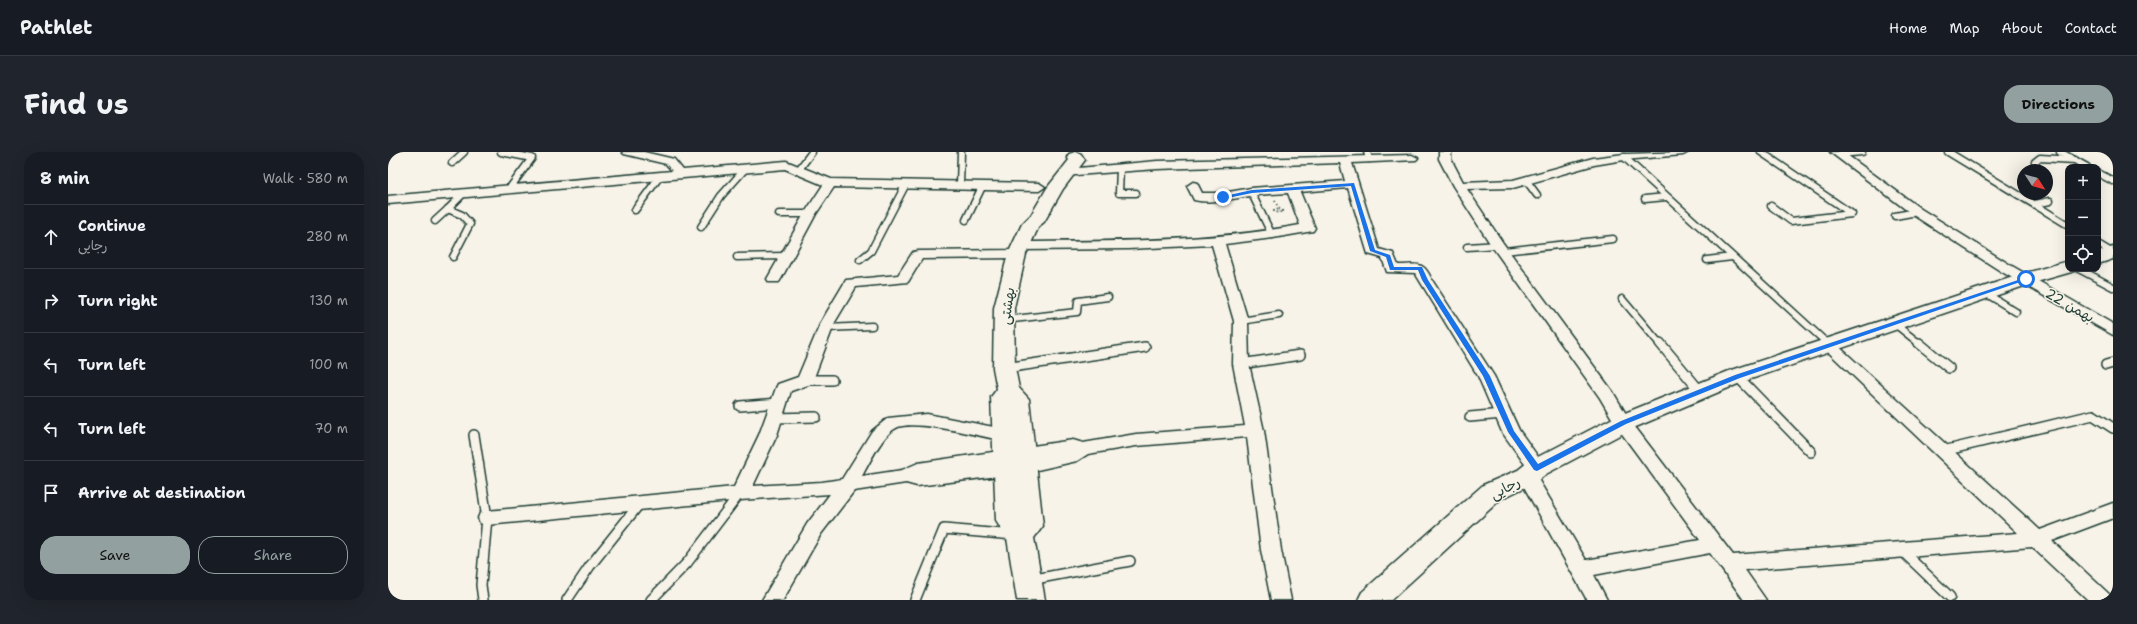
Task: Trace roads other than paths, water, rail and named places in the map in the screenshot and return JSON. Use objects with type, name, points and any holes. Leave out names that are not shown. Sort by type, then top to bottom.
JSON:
[{"type":"street","points":[[628,152],[670,161],[680,174]]},
{"type":"street","points":[[1445,152],[1445,159],[1459,186],[1501,248],[1607,396],[1623,423],[1756,600]]},
{"type":"street","points":[[1459,186],[1513,184],[1593,162],[1624,157],[1683,152]]},
{"type":"street","name":"22 بهمن","points":[[1838,153],[1917,212],[2026,279],[2110,325]]},
{"type":"street","name":"بهشتی","points":[[1006,380],[1003,320],[1004,308],[1019,250],[1031,224],[1038,218],[1047,188],[1068,158],[1078,155],[1078,160],[1067,173],[1047,188]]},
{"type":"street","points":[[1067,173],[1120,168],[1345,160],[1368,155],[1412,158]]},
{"type":"street","points":[[1345,160],[1373,251],[1388,256],[1392,269],[1420,268],[1425,280],[1486,376],[1502,414],[1597,600]]},
{"type":"street","points":[[388,200],[786,165],[800,168],[817,180],[830,183],[1047,188]]},
{"type":"street","points":[[774,279],[810,214],[830,183]]},
{"type":"street","points":[[1192,186],[1198,197],[1223,197],[1252,192],[1292,188],[1353,184]]},
{"type":"street","points":[[740,493],[768,434],[784,388],[805,380],[826,328],[851,283],[903,279],[918,255],[1218,240],[1272,235],[1308,228],[1292,188]]},
{"type":"street","points":[[1218,240],[1241,321],[1241,364],[1255,431],[1271,550],[1281,600]]},
{"type":"street","points":[[2101,257],[2113,253]]},
{"type":"street","name":"رجایی","points":[[1372,600],[1492,492],[1623,423],[1738,376],[1829,344],[1987,294],[2026,279],[2065,269]]},
{"type":"street","points":[[1829,344],[2102,600]]},
{"type":"street","points":[[1006,380],[1018,399],[1009,521],[1020,535],[1029,590]]},
{"type":"street","points":[[772,600],[814,529],[848,485],[878,435],[894,422],[927,420],[1013,456]]},
{"type":"street","points":[[487,518],[740,493],[822,489],[906,476],[918,469],[1013,456],[1071,456],[1083,449],[1136,440],[1255,431]]},
{"type":"street","points":[[1729,564],[2038,539],[2113,510]]},
{"type":"street","points":[[1581,569],[1715,544]]},
{"type":"lane","points":[[452,163],[464,152]]},
{"type":"lane","points":[[500,152],[532,158],[509,189]]},
{"type":"lane","points":[[800,168],[812,152]]},
{"type":"lane","points":[[960,185],[961,152]]},
{"type":"lane","points":[[1761,152],[1852,214],[1792,222],[1770,206]]},
{"type":"lane","points":[[1838,153],[1862,152]]},
{"type":"lane","points":[[1948,152],[2065,223]]},
{"type":"lane","points":[[2060,152],[2082,164]]},
{"type":"lane","points":[[1624,157],[1666,197],[1829,344]]},
{"type":"lane","points":[[2035,162],[2040,158],[2075,160]]},
{"type":"lane","points":[[1120,168],[1119,193],[1136,193]]},
{"type":"lane","points":[[701,227],[721,196],[745,169]]},
{"type":"lane","points":[[2101,175],[2113,181]]},
{"type":"lane","points":[[636,210],[660,176]]},
{"type":"lane","points":[[1526,180],[1537,195]]},
{"type":"lane","points":[[860,260],[871,250],[906,184]]},
{"type":"lane","points":[[966,220],[982,187]]},
{"type":"lane","points":[[1252,192],[1272,235]]},
{"type":"lane","points":[[435,221],[464,193]]},
{"type":"lane","points":[[1645,199],[1666,197]]},
{"type":"lane","points":[[2035,204],[2050,201]]},
{"type":"lane","points":[[448,209],[462,216],[470,224],[452,257]]},
{"type":"lane","points":[[1895,216],[1917,212]]},
{"type":"lane","points":[[779,214],[810,214]]},
{"type":"lane","points":[[1467,247],[1501,248],[1613,240]]},
{"type":"lane","points":[[2101,246],[2113,253]]},
{"type":"lane","points":[[737,257],[786,256]]},
{"type":"lane","points":[[1707,260],[1732,257]]},
{"type":"lane","points":[[2084,272],[2113,288]]},
{"type":"lane","points":[[1987,294],[2016,312]]},
{"type":"lane","points":[[1003,320],[1077,312],[1078,301],[1108,297]]},
{"type":"lane","points":[[1622,300],[1700,391]]},
{"type":"lane","points":[[1241,321],[1279,315]]},
{"type":"lane","points":[[1895,324],[1949,368]]},
{"type":"lane","points":[[826,328],[872,326]]},
{"type":"lane","points":[[1006,380],[1145,347]]},
{"type":"lane","points":[[1241,364],[1300,355]]},
{"type":"lane","points":[[1738,376],[1811,452]]},
{"type":"lane","points":[[805,380],[832,380]]},
{"type":"lane","points":[[740,406],[816,417]]},
{"type":"lane","points":[[1470,417],[1502,414]]},
{"type":"lane","points":[[1943,451],[2093,415],[2113,428]]},
{"type":"lane","points":[[474,435],[487,518],[481,584],[483,600]]},
{"type":"lane","points":[[652,600],[687,563],[740,493]]},
{"type":"lane","points":[[567,600],[590,566],[642,502]]},
{"type":"lane","points":[[915,600],[944,529],[1020,535]]},
{"type":"lane","points":[[1901,550],[1950,597]]},
{"type":"lane","points":[[1029,590],[1130,561]]}]
